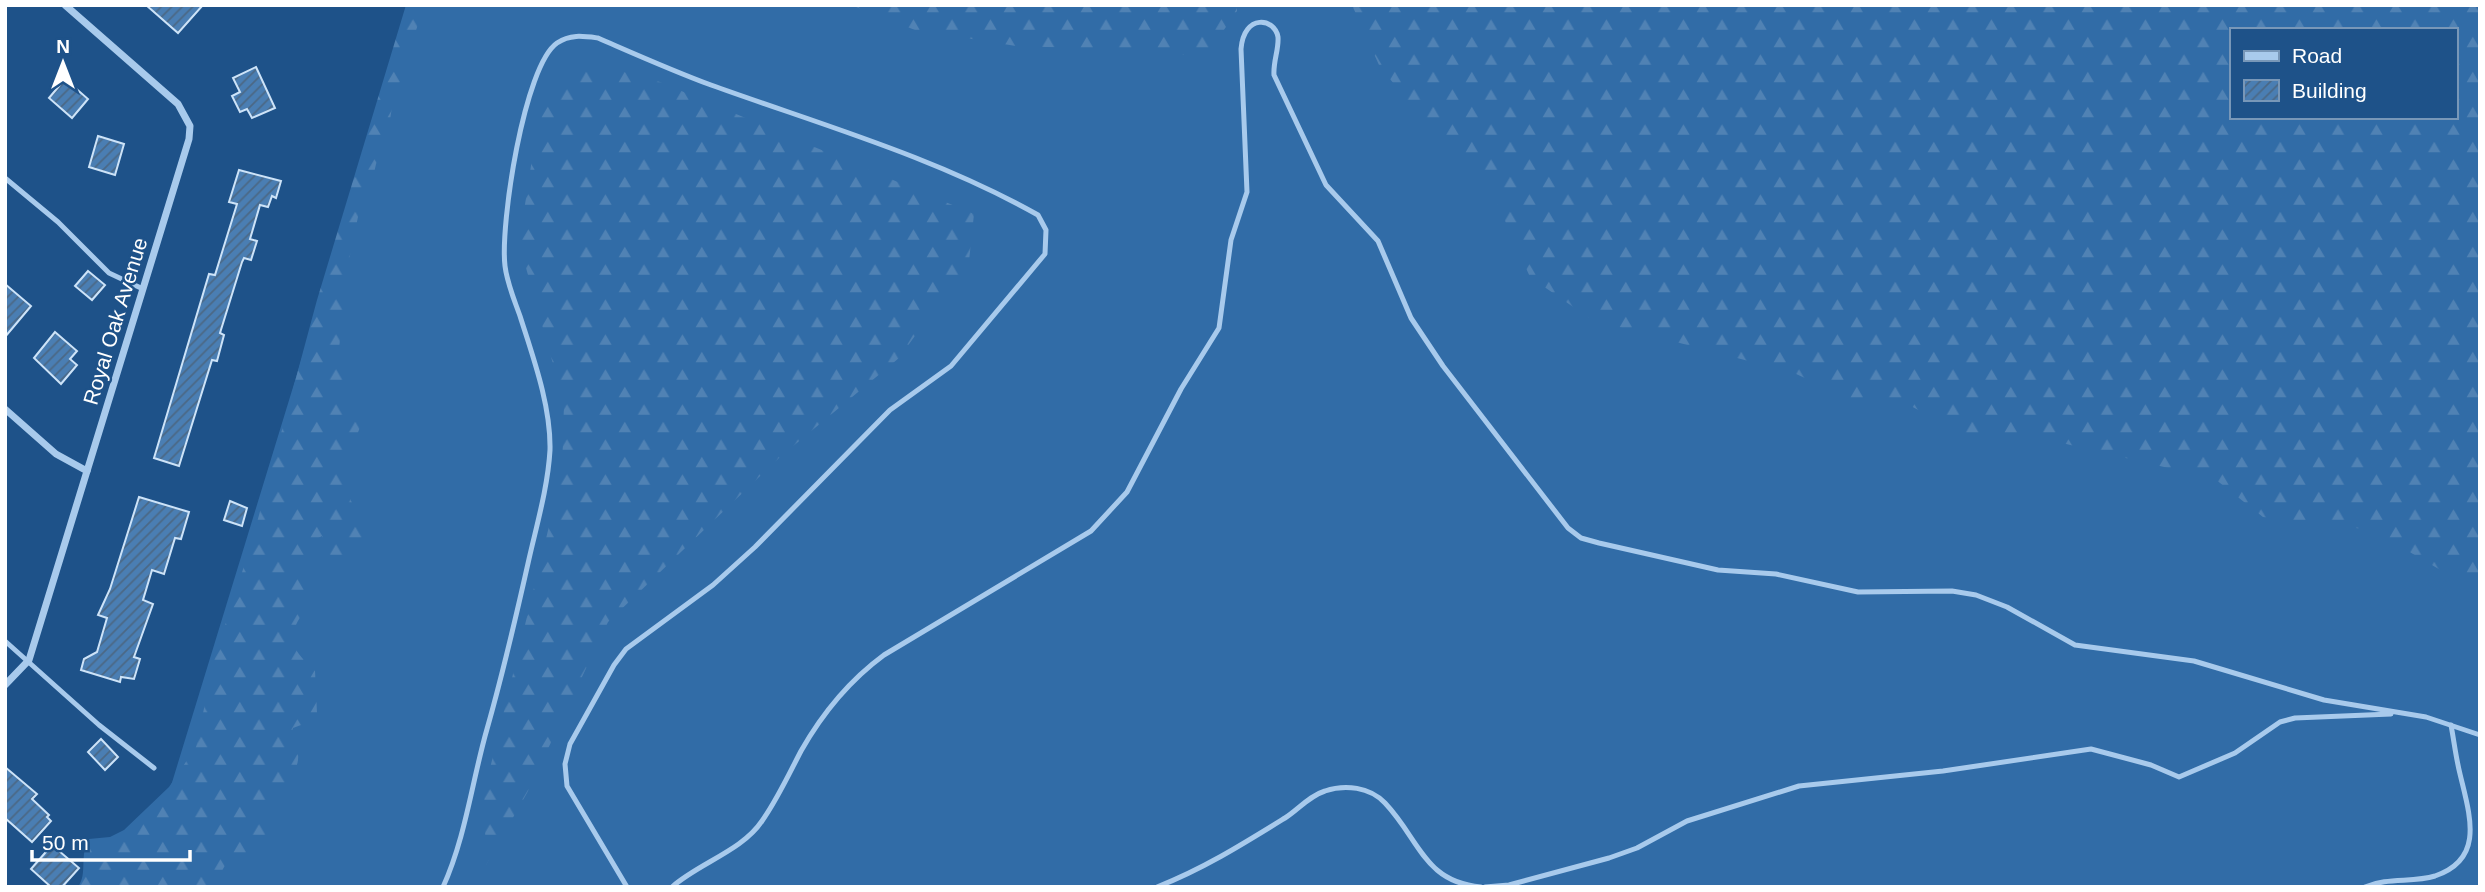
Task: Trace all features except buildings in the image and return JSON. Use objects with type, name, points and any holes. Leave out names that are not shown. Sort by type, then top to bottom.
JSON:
[{"type":"street","name":"Royal Oak Avenue","points":[[5,685],[29,660],[189,139],[190,126],[177,104],[65,5]]},
{"type":"street","points":[[5,409],[56,454],[87,471]]},
{"type":"lane","points":[[672,887],[691,870],[744,841],[762,823],[820,721],[856,676],[884,654],[1091,531],[1106,519],[1127,492],[1181,389],[1219,328],[1225,305],[1231,240],[1247,192],[1241,48],[1242,35],[1247,26],[1254,22],[1261,22],[1275,31],[1278,37],[1273,60],[1274,75],[1326,185],[1378,242],[1411,318],[1443,366],[1568,528],[1581,538],[1718,570],[1776,574],[1858,592],[1952,591],[1976,595],[2007,607],[2075,645],[2194,661],[2324,699],[2404,713],[2480,735]]},
{"type":"lane","points":[[443,887],[455,856],[502,682],[537,526],[550,449],[540,384],[504,264],[506,224],[522,124],[535,74],[543,59],[555,44],[569,37],[582,36],[598,38],[710,84],[878,142],[958,174],[1038,215],[1048,242],[1045,254],[951,366],[890,410],[755,547],[713,585],[626,649],[614,665],[570,744],[565,764],[567,786],[627,887]]},
{"type":"lane","points":[[5,178],[58,222],[109,273],[143,289]]},
{"type":"lane","points":[[5,641],[99,725],[154,768]]},
{"type":"lane","points":[[1157,887],[1224,856],[1323,791],[1352,788],[1381,799],[1398,816],[1441,876],[1460,885],[1483,887],[1509,885],[1609,858],[1637,848],[1687,821],[1799,786],[1955,769],[2091,750],[2151,765],[2179,777],[2235,752],[2280,722],[2295,718],[2404,713]]},
{"type":"lane","points":[[2365,887],[2390,880],[2433,877],[2454,869],[2474,845],[2474,820],[2459,773],[2451,725]]},
{"type":"green space","points":[[406,5],[424,5],[392,107],[387,139],[376,164],[370,191],[359,212],[348,265],[339,349],[346,380],[345,400],[360,427],[346,453],[344,479],[369,542],[360,559],[346,559],[330,555],[322,536],[311,542],[307,550],[306,564],[311,595],[293,635],[296,650],[315,671],[317,713],[309,722],[293,728],[292,735],[298,752],[296,767],[284,784],[271,792],[269,827],[259,850],[242,854],[225,865],[222,871],[229,887],[78,887],[83,876],[84,851],[89,839],[110,837],[124,830],[169,787],[196,747],[214,660],[252,541],[317,300]]},
{"type":"green space","points":[[410,5],[2480,5],[2480,887],[83,887],[170,789]]},
{"type":"green space","points":[[851,5],[1237,5],[1237,11],[1212,47],[1184,55],[1136,50],[1016,46],[915,30]]},
{"type":"green space","points":[[1352,5],[2480,5],[2480,583],[2449,575],[2372,530],[2263,517],[2215,479],[2045,439],[1971,438],[1907,404],[1861,404],[1794,373],[1592,320],[1530,277],[1490,187],[1423,121],[1379,65]]},
{"type":"green space","points":[[589,62],[660,82],[974,214],[969,261],[899,358],[780,457],[608,622],[527,793],[486,865],[484,793],[562,473],[564,403],[519,243],[541,101]]}]
